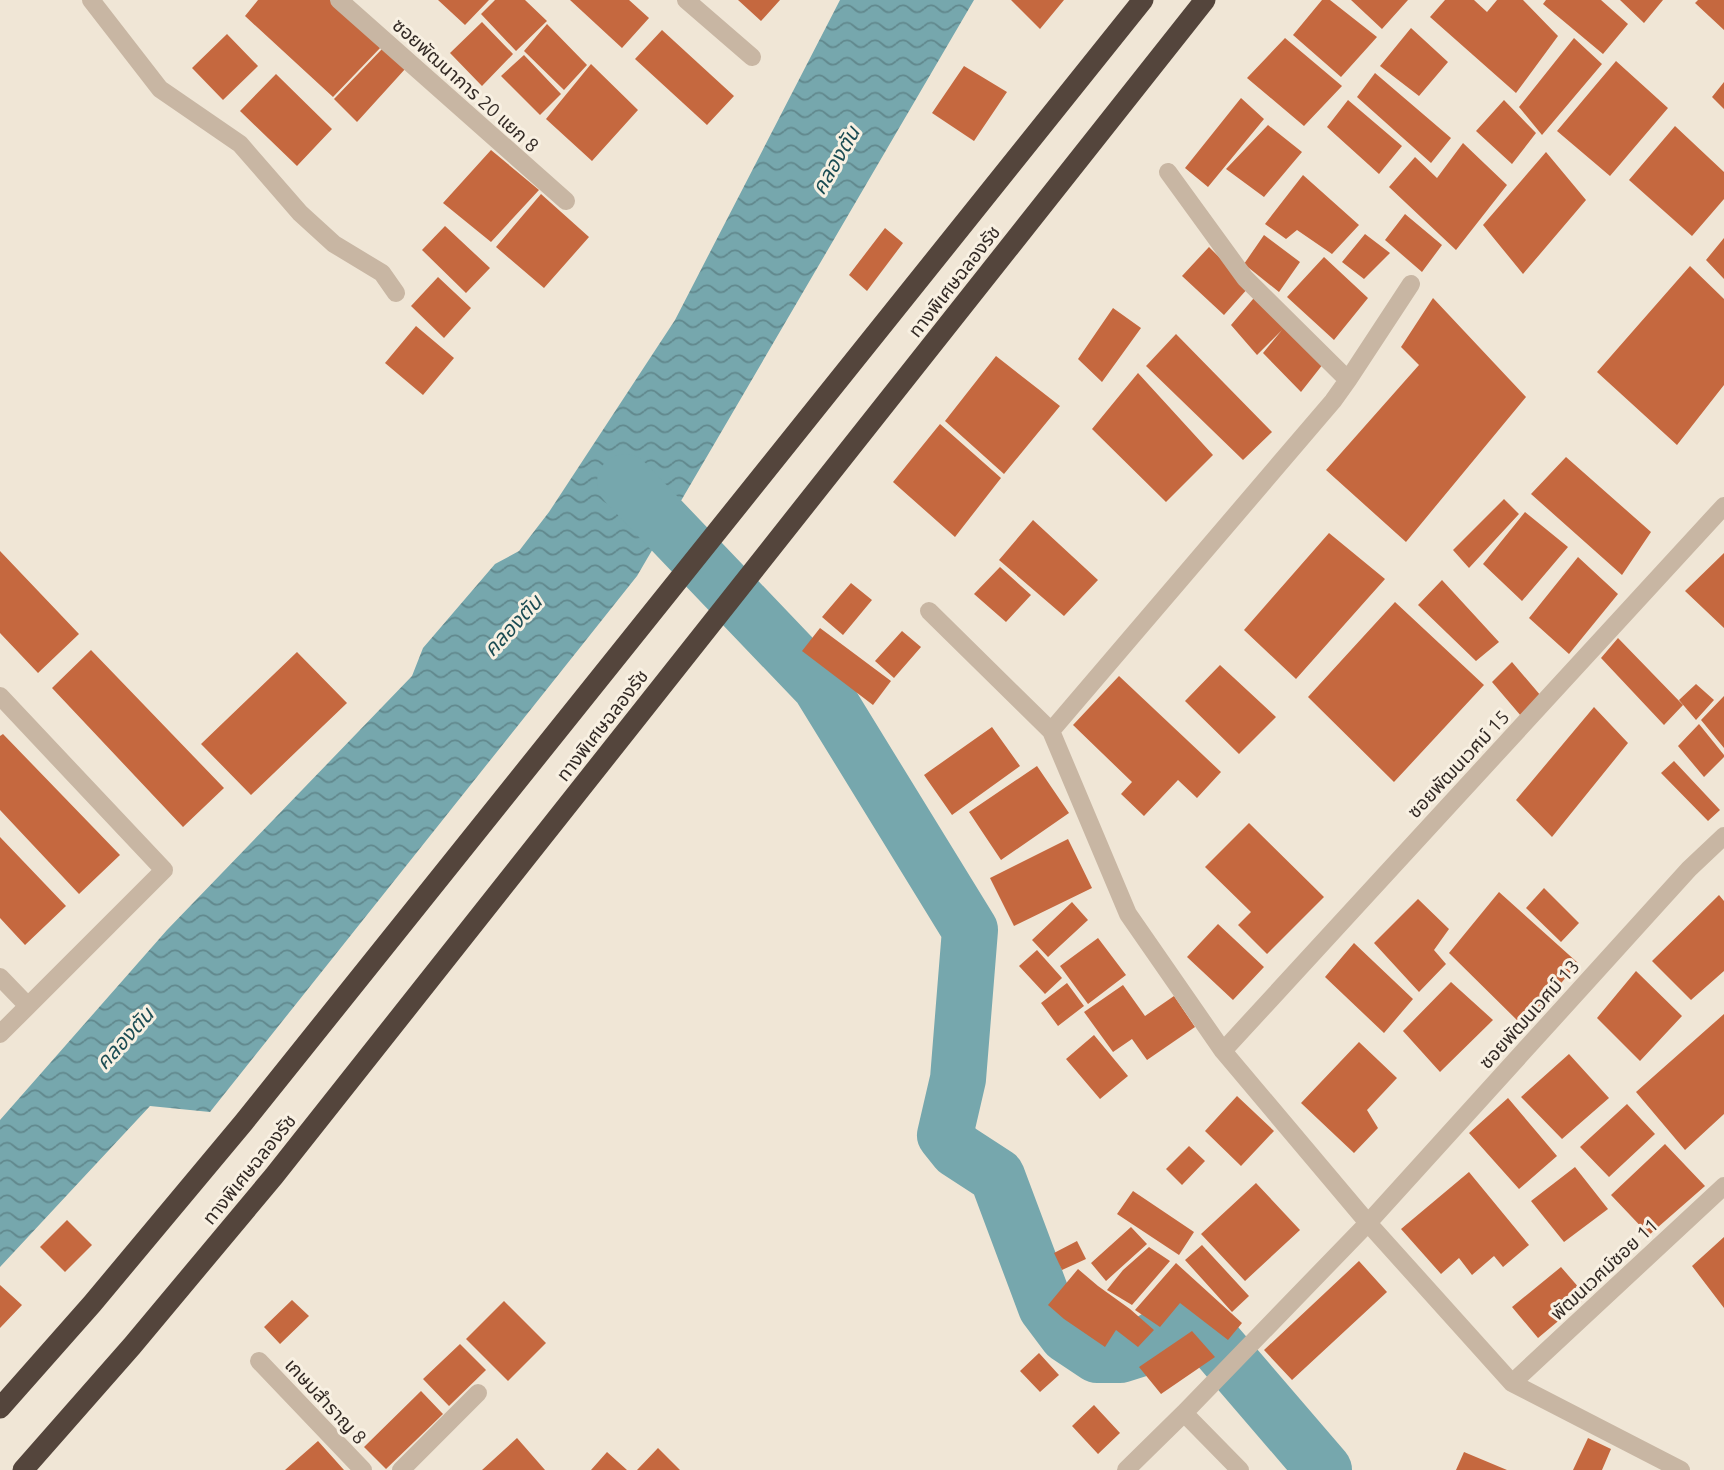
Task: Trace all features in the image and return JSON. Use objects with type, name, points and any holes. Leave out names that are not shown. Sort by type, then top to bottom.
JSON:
[{"type":"highway","name":"ทางพิเศษฉลองรัช","points":[[0,1408],[92,1304],[244,1122],[1143,0]]},
{"type":"highway","name":"ทางพิเศษฉลองรัช","points":[[23,1470],[275,1176],[1205,0]]},
{"type":"street","points":[[91,0],[160,89],[240,144],[300,213],[334,244],[382,273],[396,293]]},
{"type":"street","name":"ซอยพัฒนาการ 20 แยก 8","points":[[339,0],[566,201]]},
{"type":"street","points":[[686,0],[752,57]]},
{"type":"street","points":[[1168,172],[1245,278],[1348,380]]},
{"type":"street","points":[[1051,731],[1333,401],[1411,284]]},
{"type":"street","name":"ซอยพัฒนเวศม์ 15","points":[[1223,1051],[1720,518]]},
{"type":"street","points":[[929,611],[1051,731],[1128,914],[1223,1051],[1368,1223],[1512,1383],[1681,1470]]},
{"type":"street","points":[[0,696],[164,870],[0,1034]]},
{"type":"street","name":"ซอยพัฒนเวศม์ 13","points":[[1126,1470],[1368,1223],[1689,869],[1724,836]]},
{"type":"street","points":[[0,977],[28,1006]]},
{"type":"street","name":"พัฒนเวศม์ซอย 11","points":[[1512,1383],[1724,1185]]},
{"type":"street","name":"เกษมสำราญ 8","points":[[259,1361],[363,1470]]},
{"type":"street","points":[[401,1470],[478,1393]]},
{"type":"street","points":[[1184,1413],[1240,1470]]},
{"type":"water","name":"คลองตัน","points":[[840,0],[974,0],[637,576],[210,1112],[150,1106],[0,1267],[0,1120],[167,930],[412,676],[423,648],[495,564],[519,551],[549,512],[675,320]]},
{"type":"building","points":[[258,0],[332,0],[382,46],[333,97],[245,16]]},
{"type":"building","points":[[438,0],[489,0],[465,25]]},
{"type":"building","points":[[495,0],[525,0],[547,21],[516,51],[481,14]]},
{"type":"building","points":[[570,0],[629,0],[649,18],[622,48]]},
{"type":"building","points":[[738,0],[780,0],[761,21]]},
{"type":"building","points":[[1011,0],[1064,0],[1040,29]]},
{"type":"building","points":[[1322,0],[1330,0],[1377,37],[1341,77],[1293,35]]},
{"type":"building","points":[[1351,0],[1408,0],[1382,29]]},
{"type":"building","points":[[1445,0],[1474,0],[1487,12],[1497,0],[1523,0],[1558,36],[1516,93],[1430,17]]},
{"type":"building","points":[[1546,0],[1601,0],[1628,24],[1603,54],[1543,4]]},
{"type":"building","points":[[1620,0],[1663,0],[1644,23]]},
{"type":"building","points":[[1698,0],[1724,0],[1724,30],[1695,3]]},
{"type":"building","points":[[482,22],[513,54],[482,86],[450,53]]},
{"type":"building","points":[[547,24],[587,65],[564,90],[524,51]]},
{"type":"building","points":[[1411,28],[1448,62],[1419,96],[1380,66]]},
{"type":"building","points":[[662,30],[734,96],[707,125],[635,59]]},
{"type":"building","points":[[227,34],[258,66],[223,100],[192,68]]},
{"type":"building","points":[[1285,38],[1342,86],[1304,126],[1247,78]]},
{"type":"building","points":[[1574,38],[1602,64],[1542,135],[1519,107]]},
{"type":"building","points":[[382,49],[406,68],[357,122],[334,99]]},
{"type":"building","points":[[524,55],[561,94],[540,115],[501,76]]},
{"type":"building","points":[[1616,61],[1668,108],[1610,176],[1557,131]]},
{"type":"building","points":[[591,64],[638,110],[592,161],[546,119]]},
{"type":"building","points":[[964,66],[1007,92],[974,141],[932,113]]},
{"type":"building","points":[[1375,73],[1451,138],[1431,163],[1357,97]]},
{"type":"building","points":[[276,74],[332,129],[297,166],[240,111]]},
{"type":"building","points":[[1724,82],[1724,109],[1712,97]]},
{"type":"building","points":[[1241,98],[1264,119],[1208,187],[1185,168]]},
{"type":"building","points":[[1348,100],[1402,146],[1379,174],[1327,127]]},
{"type":"building","points":[[1504,100],[1536,133],[1512,164],[1476,131]]},
{"type":"building","points":[[1268,125],[1302,152],[1264,197],[1226,169]]},
{"type":"building","points":[[1675,126],[1724,172],[1724,199],[1692,236],[1629,180]]},
{"type":"building","points":[[1463,143],[1507,185],[1456,250],[1389,187],[1415,157],[1437,178]]},
{"type":"building","points":[[491,150],[539,190],[491,242],[443,203]]},
{"type":"building","points":[[1546,152],[1586,200],[1523,274],[1483,225]]},
{"type":"building","points":[[1303,175],[1359,225],[1332,254],[1297,230],[1286,239],[1265,224]]},
{"type":"building","points":[[541,194],[589,237],[544,288],[496,247]]},
{"type":"building","points":[[1405,214],[1442,245],[1422,272],[1385,240]]},
{"type":"building","points":[[445,226],[490,268],[466,293],[422,250]]},
{"type":"building","points":[[885,228],[903,243],[867,291],[849,275]]},
{"type":"building","points":[[1365,234],[1390,253],[1364,279],[1342,262]]},
{"type":"building","points":[[1264,235],[1300,262],[1279,292],[1244,264]]},
{"type":"building","points":[[1724,238],[1724,279],[1706,260]]},
{"type":"building","points":[[1209,247],[1249,287],[1224,315],[1182,276]]},
{"type":"building","points":[[1324,257],[1368,298],[1334,340],[1287,297]]},
{"type":"building","points":[[1690,266],[1724,299],[1724,385],[1677,445],[1597,372]]},
{"type":"building","points":[[438,277],[471,308],[444,338],[411,306]]},
{"type":"building","points":[[1259,292],[1327,359],[1301,392],[1263,353],[1282,330],[1257,355],[1231,325]]},
{"type":"building","points":[[1433,298],[1526,397],[1406,542],[1326,470],[1419,365],[1401,347]]},
{"type":"building","points":[[1113,308],[1141,328],[1102,382],[1078,359]]},
{"type":"building","points":[[416,326],[454,358],[423,395],[385,363]]},
{"type":"building","points":[[1176,334],[1272,432],[1243,460],[1146,366]]},
{"type":"building","points":[[996,356],[1060,406],[1004,474],[945,421]]},
{"type":"building","points":[[1138,373],[1213,455],[1166,502],[1092,429]]},
{"type":"building","points":[[940,424],[1001,478],[955,537],[893,482]]},
{"type":"building","points":[[1566,457],[1651,532],[1622,575],[1531,494]]},
{"type":"building","points":[[1504,499],[1519,514],[1469,568],[1453,550]]},
{"type":"building","points":[[1525,512],[1568,547],[1522,601],[1483,564]]},
{"type":"building","points":[[1033,520],[1098,580],[1064,616],[999,560]]},
{"type":"building","points":[[1329,533],[1385,579],[1296,679],[1244,630]]},
{"type":"building","points":[[0,551],[79,634],[38,673],[0,633]]},
{"type":"building","points":[[1724,553],[1724,628],[1685,591]]},
{"type":"building","points":[[1578,557],[1618,594],[1569,654],[1529,618]]},
{"type":"building","points":[[1000,567],[1031,595],[1006,622],[974,594]]},
{"type":"building","points":[[1442,580],[1499,642],[1476,661],[1418,605]]},
{"type":"building","points":[[851,583],[872,600],[843,635],[822,617]]},
{"type":"building","points":[[1395,602],[1484,685],[1394,782],[1308,697]]},
{"type":"building","points":[[820,628],[891,681],[873,705],[802,651]]},
{"type":"building","points":[[902,631],[921,647],[894,678],[875,661]]},
{"type":"building","points":[[1618,638],[1683,705],[1664,725],[1601,658]]},
{"type":"building","points":[[91,650],[224,788],[183,827],[52,688]]},
{"type":"building","points":[[297,652],[347,703],[251,795],[201,744]]},
{"type":"building","points":[[1512,662],[1541,696],[1521,716],[1492,682]]},
{"type":"building","points":[[1220,665],[1276,717],[1239,754],[1185,701]]},
{"type":"building","points":[[1119,676],[1221,772],[1197,798],[1178,780],[1144,816],[1121,794],[1132,782],[1073,725]]},
{"type":"building","points":[[1696,684],[1714,700],[1696,720],[1679,700]]},
{"type":"building","points":[[1724,696],[1724,748],[1701,720]]},
{"type":"building","points":[[1594,707],[1628,743],[1552,837],[1516,800]]},
{"type":"building","points":[[1699,724],[1724,755],[1704,777],[1678,746]]},
{"type":"building","points":[[992,727],[1020,766],[952,815],[924,775]]},
{"type":"building","points":[[3,734],[120,855],[79,894],[0,810],[0,736]]},
{"type":"building","points":[[1674,761],[1720,810],[1708,821],[1661,773]]},
{"type":"building","points":[[1037,766],[1069,813],[1001,860],[969,812]]},
{"type":"building","points":[[1249,823],[1324,897],[1267,954],[1238,925],[1251,912],[1205,867]]},
{"type":"building","points":[[0,837],[66,906],[25,945],[0,918]]},
{"type":"building","points":[[1068,839],[1092,888],[1014,926],[990,878]]},
{"type":"building","points":[[1544,888],[1579,923],[1561,942],[1526,908]]},
{"type":"building","points":[[1499,892],[1578,963],[1524,1027],[1449,953]]},
{"type":"building","points":[[1719,895],[1724,901],[1724,971],[1691,1000],[1652,961]]},
{"type":"building","points":[[1418,899],[1449,929],[1434,950],[1446,964],[1419,992],[1374,943]]},
{"type":"building","points":[[1072,902],[1088,920],[1048,957],[1032,940]]},
{"type":"building","points":[[1218,924],[1264,967],[1233,1000],[1187,957]]},
{"type":"building","points":[[1098,938],[1126,975],[1088,1004],[1060,966]]},
{"type":"building","points":[[1354,943],[1413,999],[1384,1033],[1325,977]]},
{"type":"building","points":[[1037,950],[1062,978],[1045,994],[1019,966]]},
{"type":"building","points":[[1636,971],[1682,1016],[1640,1061],[1597,1018]]},
{"type":"building","points":[[1451,982],[1493,1020],[1440,1072],[1403,1031]]},
{"type":"building","points":[[1067,983],[1084,1006],[1058,1026],[1041,1003]]},
{"type":"building","points":[[1123,985],[1145,1016],[1174,996],[1195,1027],[1147,1060],[1132,1039],[1113,1052],[1084,1012]]},
{"type":"building","points":[[1724,1014],[1724,1114],[1685,1150],[1636,1092]]},
{"type":"building","points":[[1094,1035],[1128,1076],[1100,1099],[1066,1059]]},
{"type":"building","points":[[1359,1042],[1397,1078],[1367,1110],[1378,1128],[1354,1153],[1301,1103]]},
{"type":"building","points":[[1569,1054],[1609,1098],[1562,1139],[1521,1097]]},
{"type":"building","points":[[1237,1096],[1274,1131],[1241,1166],[1205,1131]]},
{"type":"building","points":[[1508,1098],[1557,1156],[1519,1189],[1469,1133]]},
{"type":"building","points":[[1627,1104],[1655,1134],[1609,1177],[1580,1147]]},
{"type":"building","points":[[1665,1144],[1705,1186],[1649,1235],[1611,1195]]},
{"type":"building","points":[[1189,1146],[1205,1161],[1182,1185],[1166,1169]]},
{"type":"building","points":[[1575,1167],[1608,1209],[1564,1242],[1531,1201]]},
{"type":"building","points":[[1469,1172],[1529,1245],[1503,1267],[1494,1256],[1472,1275],[1459,1258],[1441,1274],[1401,1229]]},
{"type":"building","points":[[1256,1183],[1300,1230],[1245,1281],[1201,1234]]},
{"type":"building","points":[[1133,1191],[1194,1232],[1179,1255],[1117,1214]]},
{"type":"building","points":[[67,1220],[92,1245],[65,1272],[40,1247]]},
{"type":"building","points":[[1131,1227],[1147,1244],[1106,1281],[1091,1263]]},
{"type":"building","points":[[1724,1237],[1724,1308],[1692,1266]]},
{"type":"building","points":[[1077,1241],[1086,1259],[1062,1270],[1054,1253]]},
{"type":"building","points":[[1202,1245],[1249,1296],[1232,1312],[1185,1260]]},
{"type":"building","points":[[1149,1247],[1170,1261],[1132,1305],[1107,1290],[1123,1270]]},
{"type":"building","points":[[1359,1261],[1387,1292],[1292,1380],[1264,1350]]},
{"type":"building","points":[[1176,1263],[1242,1323],[1228,1340],[1180,1303],[1160,1327],[1135,1310]]},
{"type":"building","points":[[1561,1267],[1587,1297],[1538,1338],[1512,1307]]},
{"type":"building","points":[[1078,1269],[1154,1330],[1138,1347],[1116,1330],[1105,1347],[1048,1305]]},
{"type":"building","points":[[0,1285],[22,1305],[0,1328]]},
{"type":"building","points":[[292,1300],[309,1316],[280,1344],[264,1327]]},
{"type":"building","points":[[504,1301],[546,1343],[508,1381],[466,1339]]},
{"type":"building","points":[[1192,1331],[1215,1357],[1161,1394],[1139,1367]]},
{"type":"building","points":[[460,1344],[486,1370],[449,1406],[423,1379]]},
{"type":"building","points":[[1039,1353],[1059,1375],[1040,1392],[1020,1371]]},
{"type":"building","points":[[421,1391],[443,1414],[386,1469],[364,1447]]},
{"type":"building","points":[[1094,1405],[1120,1433],[1098,1454],[1072,1426]]},
{"type":"building","points":[[517,1438],[545,1470],[482,1470]]},
{"type":"building","points":[[1588,1438],[1611,1449],[1602,1470],[1573,1470]]},
{"type":"building","points":[[318,1441],[344,1470],[285,1470]]},
{"type":"building","points":[[658,1448],[680,1470],[637,1470]]},
{"type":"building","points":[[607,1452],[627,1470],[591,1470]]},
{"type":"building","points":[[1464,1452],[1507,1470],[1456,1470]]},
{"type":"waterway","points":[[625,482],[820,686],[970,930],[958,1079],[945,1135],[957,1150],[997,1176],[1046,1307],[1067,1335],[1097,1355],[1120,1355],[1139,1349],[1186,1319],[1208,1335],[1324,1470]]}]
